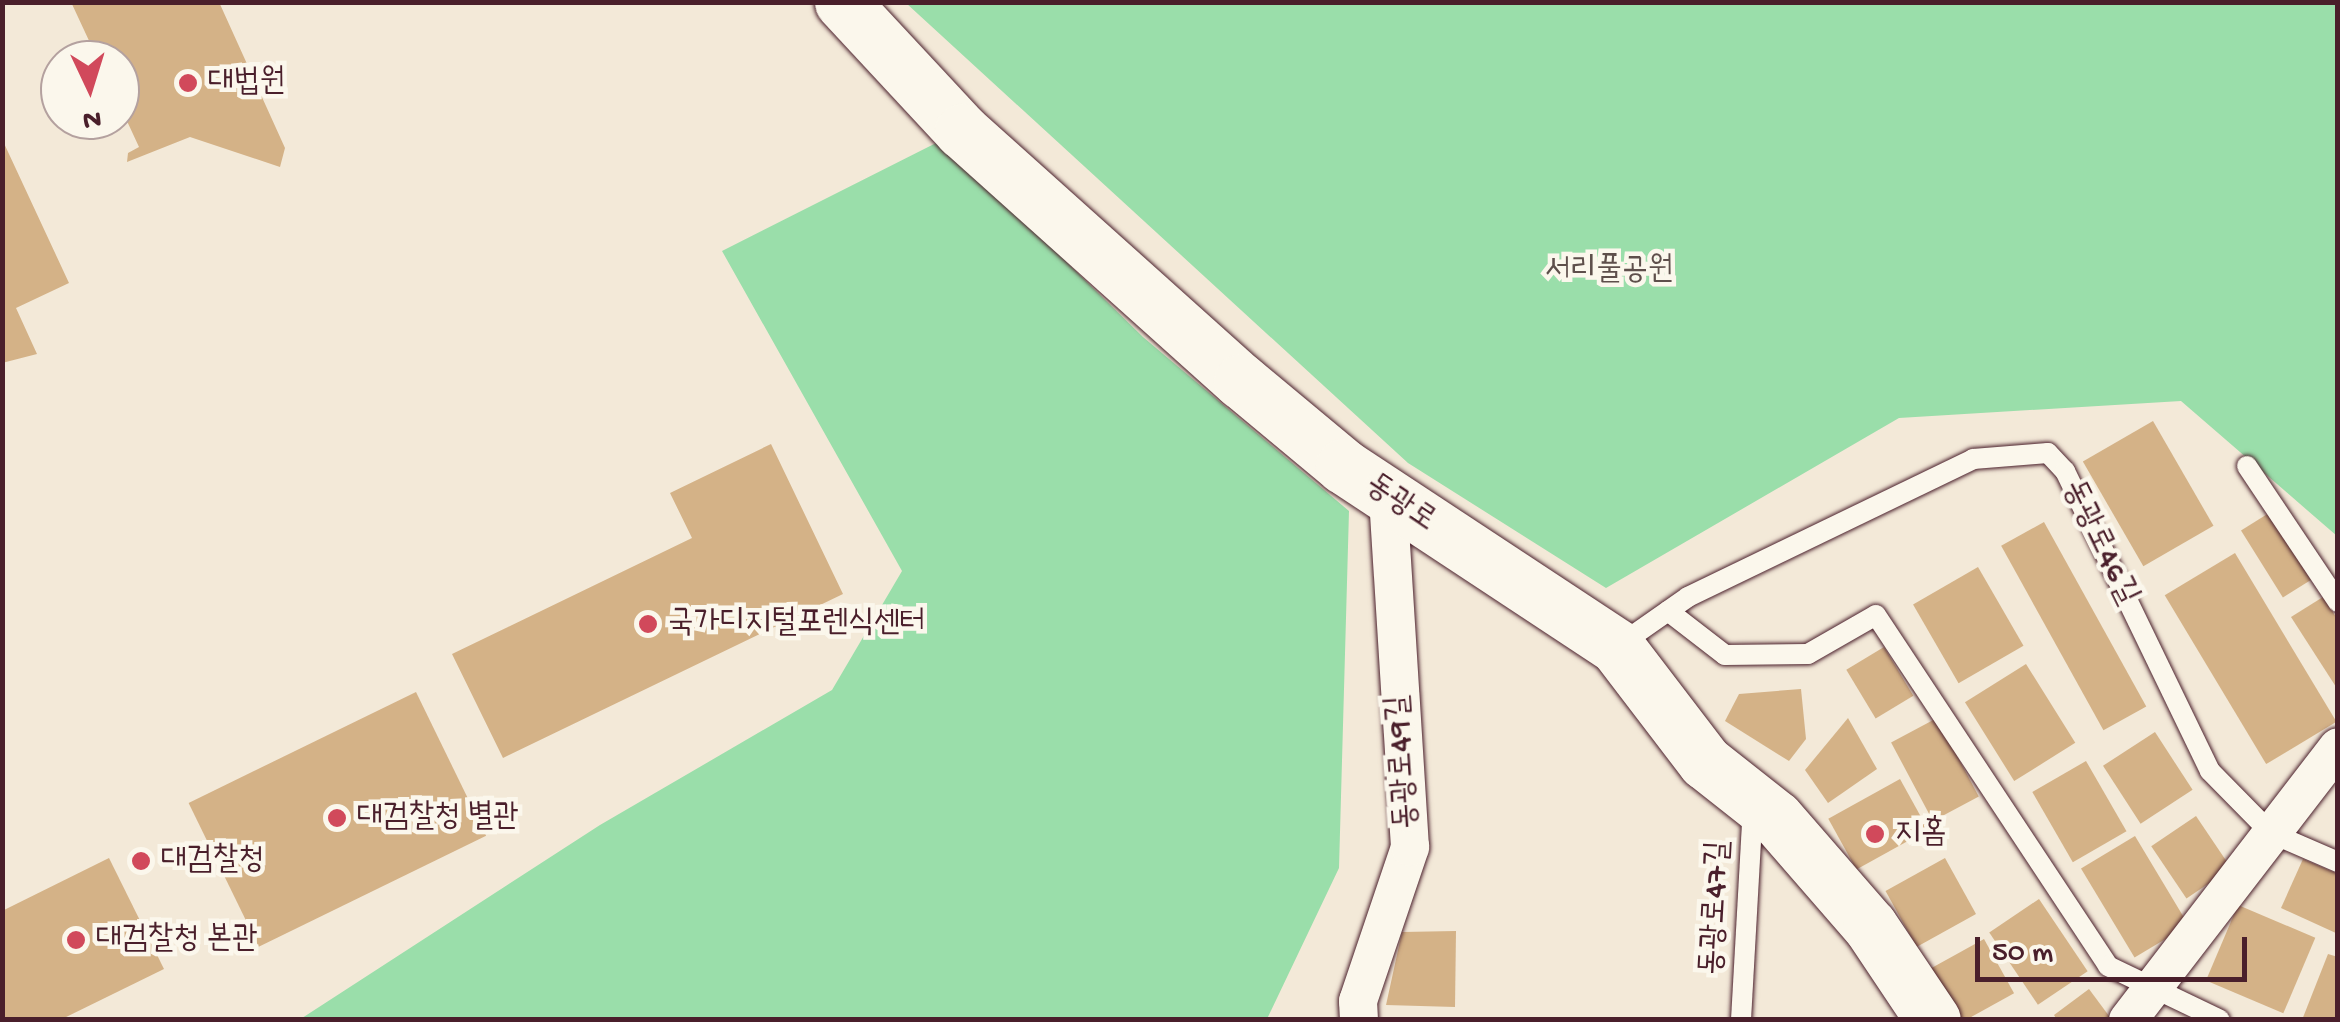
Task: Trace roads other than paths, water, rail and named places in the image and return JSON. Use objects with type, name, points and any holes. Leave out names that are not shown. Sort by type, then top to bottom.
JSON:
[{"type":"street","name":"동광로","points":[[842,2],[999,165],[1241,381],[1388,496],[1617,647],[1705,762],[1753,800],[1870,926],[1933,1020]]},
{"type":"street","name":"동광로49길","points":[[1359,1020],[1358,1002],[1410,847],[1388,496]]},
{"type":"street","points":[[2140,1005],[2338,747]]},
{"type":"lane","name":"동광로46길","points":[[1617,647],[1668,612],[1972,459],[2048,453],[2066,470],[2210,771],[2272,833],[2338,862]]},
{"type":"lane","points":[[2247,466],[2338,602]]},
{"type":"lane","points":[[1668,612],[1725,655],[1808,654],[1876,615],[2108,966],[2140,1005],[2220,1020]]},
{"type":"lane","name":"동광로47길","points":[[1741,1020],[1753,800]]},
{"type":"place","name":"대법원","points":[[188,83]]},
{"type":"place","name":"국가디지털포렌식센터","points":[[648,624]]},
{"type":"place","name":"대검찰청 별관","points":[[337,818]]},
{"type":"place","name":"지홈","points":[[1875,834]]},
{"type":"place","name":"대검찰청","points":[[141,861]]},
{"type":"place","name":"대검찰청 본관","points":[[76,940]]},
{"type":"park label","name":"서리풀공원","points":[[1609,271]]}]
